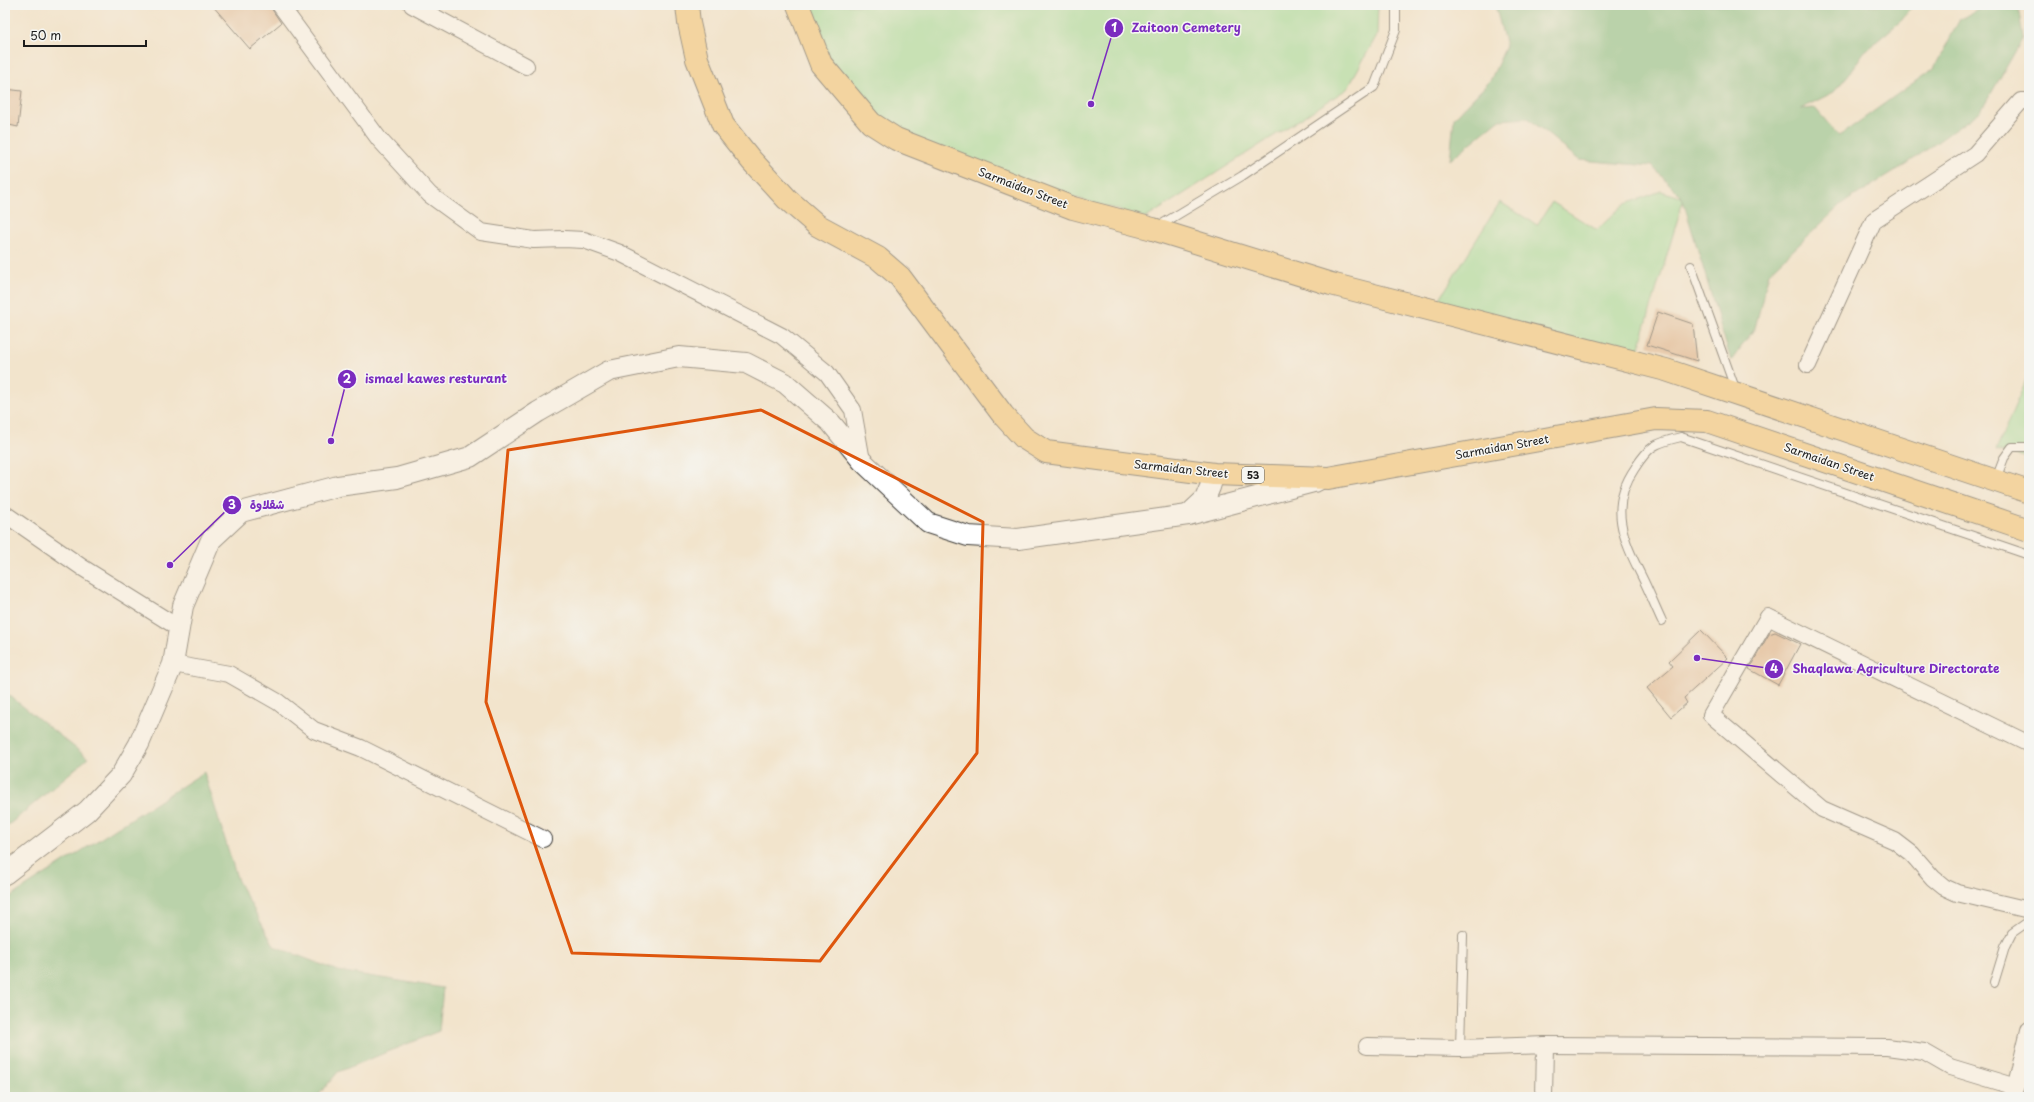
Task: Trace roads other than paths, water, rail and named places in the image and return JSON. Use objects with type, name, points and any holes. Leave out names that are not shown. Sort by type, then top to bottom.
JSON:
[{"type":"main road","name":"Sarmaidan Street","points":[[687,5],[689,23],[700,66],[724,125],[751,160],[787,199],[817,225],[878,258],[900,277],[1004,415],[1024,438],[1046,452],[1214,474],[1328,478],[1656,420],[1707,421],[2029,530]]},
{"type":"main road","name":"Sarmaidan Street","points":[[798,5],[821,64],[871,123],[896,139],[1073,208],[1153,229],[1331,284],[1666,370],[2029,492]]},
{"type":"street","points":[[280,5],[379,139],[430,195],[481,232],[534,240],[564,238],[584,240],[620,254],[782,336],[827,373],[853,410],[862,461]]},
{"type":"street","points":[[412,5],[526,66]]},
{"type":"street","points":[[1808,365],[1874,220],[1975,154],[2021,101],[2029,100]]},
{"type":"street","points":[[5,874],[87,811],[121,775],[140,744],[173,664],[183,606],[211,540],[242,512],[338,486],[397,478],[470,457],[538,412],[609,371],[679,356],[746,363],[785,383],[830,423],[862,461],[928,523],[968,536],[1018,539],[1188,515],[1328,478]]},
{"type":"street","points":[[1188,515],[1205,499],[1214,474]]},
{"type":"street","points":[[5,514],[83,568],[179,628]]},
{"type":"street","points":[[2029,744],[1768,616],[1711,715],[1822,809],[1895,841],[1912,854],[1932,878],[1944,887],[1958,893],[2029,910]]},
{"type":"street","points":[[173,664],[229,674],[278,702],[314,730],[361,748],[543,839]]},
{"type":"street","points":[[1367,1046],[1460,1048],[1545,1045],[1887,1047],[1924,1052],[1950,1067],[2015,1092],[2025,1067],[2029,1030]]},
{"type":"street","points":[[1544,1097],[1545,1045]]},
{"type":"lane","points":[[1153,229],[1242,176],[1374,87],[1396,30],[1396,5]]},
{"type":"lane","points":[[1691,266],[1737,394]]},
{"type":"lane","points":[[1662,621],[1628,551],[1620,522],[1622,501],[1626,481],[1643,456],[1658,443],[1680,437],[2029,555]]},
{"type":"lane","points":[[1996,481],[2004,458],[2012,447],[2029,447]]},
{"type":"lane","points":[[1994,983],[2005,947],[2012,933],[2029,921]]},
{"type":"lane","points":[[1460,1048],[1463,935]]},
{"type":"place","name":"Zaitoon Cemetery","points":[[1091,104]]},
{"type":"place","name":"ismael kawes resturant","points":[[331,441]]},
{"type":"place","name":"شقلاوة","points":[[170,565]]},
{"type":"place","name":"Shaqlawa Agriculture Directorate","points":[[1697,658]]}]
